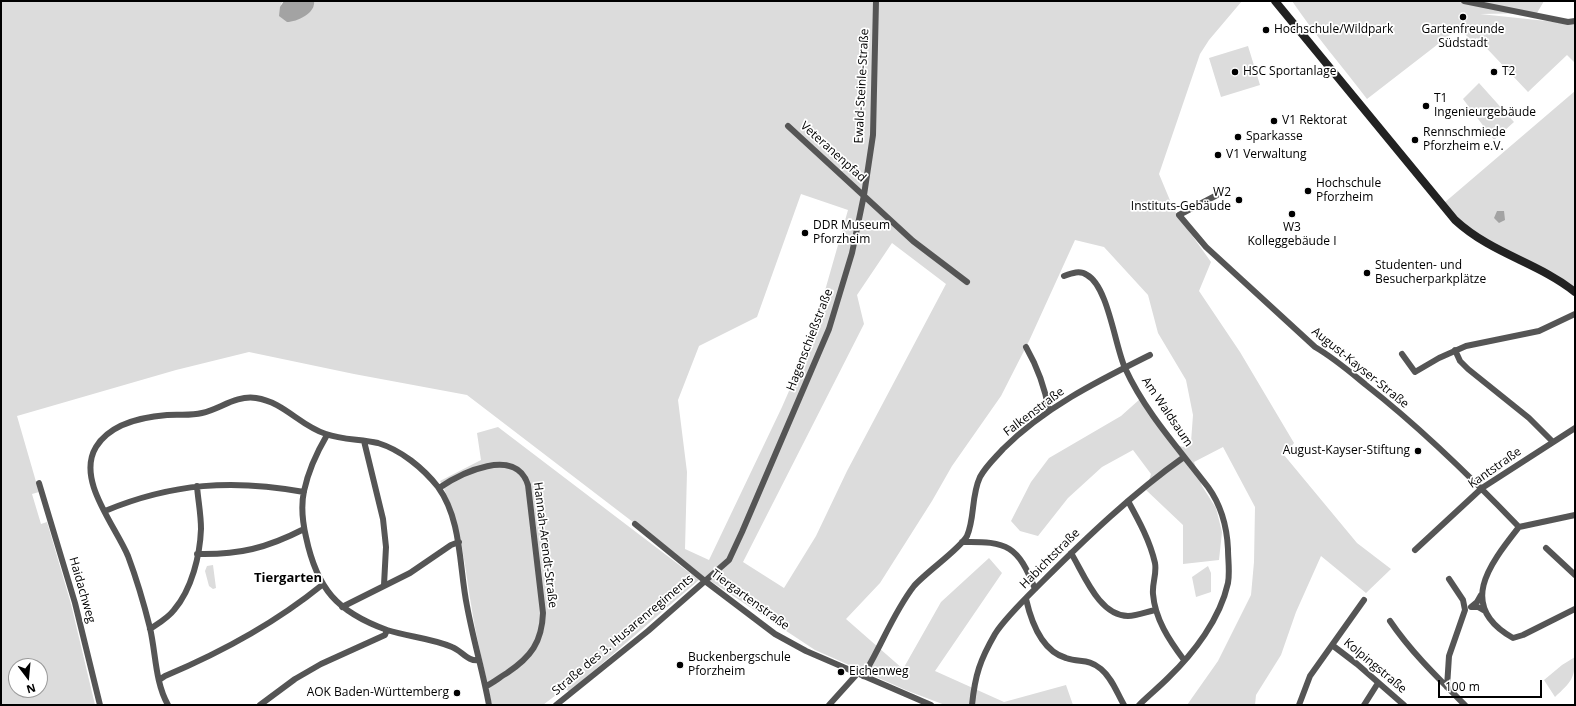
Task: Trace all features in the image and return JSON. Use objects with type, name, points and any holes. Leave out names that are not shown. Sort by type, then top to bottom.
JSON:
[{"type":"street","name":"Ewald-Steinle-Straße","points":[[864,195],[874,111],[876,1]]},
{"type":"street","points":[[1275,1],[1455,220],[1476,238],[1552,276],[1575,292]]},
{"type":"street","points":[[1464,1],[1568,22],[1575,21]]},
{"type":"street","name":"Veteranenpfad","points":[[788,126],[864,195]]},
{"type":"street","points":[[864,195],[913,241],[967,282]]},
{"type":"street","name":"Hagenschießstraße","points":[[705,581],[729,560],[829,329],[852,252],[864,195]]},
{"type":"street","name":"August-Kayser-Straße","points":[[1217,195],[1179,215],[1206,247],[1315,347],[1333,357],[1384,399],[1482,488],[1520,527]]},
{"type":"street","name":"Am Waldsaum","points":[[1064,276],[1081,272],[1086,274],[1096,283],[1102,294],[1125,368],[1139,393],[1184,457],[1209,489],[1221,510],[1227,537],[1228,584],[1214,620],[1184,660]]},
{"type":"street","points":[[1402,354],[1414,372],[1455,350],[1480,342],[1539,331],[1575,314]]},
{"type":"street","points":[[1026,347],[1042,377],[1049,411]]},
{"type":"street","points":[[1455,350],[1460,361],[1468,369],[1529,418],[1553,442]]},
{"type":"street","name":"Falkenstraße","points":[[860,675],[878,653],[891,623],[914,587],[933,567],[967,536],[974,493],[985,468],[1016,436],[1049,411],[1089,386],[1150,354]]},
{"type":"street","points":[[168,705],[161,693],[150,629],[128,556],[94,492],[90,466],[96,447],[115,429],[145,418],[169,415],[191,416],[206,412],[233,400],[256,398],[283,407],[311,427],[326,435],[378,443],[392,449],[411,460],[439,488],[455,526],[459,542],[463,589],[486,686],[489,705]]},
{"type":"street","name":"Kantstraße","points":[[1415,550],[1482,488],[1575,428]]},
{"type":"street","points":[[326,435],[315,459],[304,492],[304,529],[311,561],[322,585],[342,607],[363,621],[387,630],[454,647],[470,660],[479,660]]},
{"type":"street","points":[[364,441],[383,520],[386,547],[384,585]]},
{"type":"street","name":"Habichtstraße","points":[[972,705],[975,679],[983,656],[996,632],[1035,589],[1099,525],[1154,479],[1184,457]]},
{"type":"street","name":"Hannah-Arendt-Straße","points":[[439,488],[466,473],[502,464],[513,466],[520,471],[528,485],[543,613],[543,629],[537,643],[529,655],[513,669],[486,686]]},
{"type":"street","name":"Haidachweg","points":[[39,483],[75,603],[100,705]]},
{"type":"street","points":[[105,511],[159,492],[197,486],[251,485],[304,492]]},
{"type":"street","points":[[150,629],[164,620],[175,609],[187,587],[197,554],[201,528],[197,486]]},
{"type":"street","points":[[1128,501],[1150,543],[1156,572],[1153,593],[1155,610],[1168,636],[1184,660],[1167,679],[1139,705]]},
{"type":"street","points":[[1575,515],[1520,527],[1495,562],[1482,584],[1481,595],[1482,607],[1504,633],[1513,638],[1523,635],[1575,609]]},
{"type":"street","name":"Tiergartenstraße","points":[[635,524],[705,581],[775,634],[806,651],[931,705]]},
{"type":"street","points":[[197,554],[216,554],[271,545],[304,529]]},
{"type":"street","points":[[342,607],[410,572],[451,545],[459,542]]},
{"type":"street","points":[[962,542],[986,542],[1008,547],[1018,555],[1035,589]]},
{"type":"street","points":[[1546,548],[1575,575]]},
{"type":"street","points":[[1071,553],[1096,596],[1107,609],[1119,616],[1127,616],[1155,610]]},
{"type":"street","points":[[1447,687],[1450,656],[1464,614],[1463,600],[1449,579]]},
{"type":"street","name":"Straße des 3. Husarenregiments","points":[[556,705],[648,631],[705,581]]},
{"type":"street","points":[[159,680],[237,642],[270,624],[322,585]]},
{"type":"street","points":[[1464,614],[1477,602],[1481,595]]},
{"type":"street","points":[[1026,599],[1029,613],[1043,640],[1059,656],[1066,659],[1087,661],[1102,670],[1116,688],[1124,705]]},
{"type":"street","points":[[1300,705],[1310,676],[1364,600]]},
{"type":"street","points":[[1471,607],[1478,607],[1486,612]]},
{"type":"street","points":[[1390,621],[1401,637],[1465,705]]},
{"type":"street","points":[[260,705],[295,679],[320,664],[385,635],[387,630]]},
{"type":"street","name":"Kolpingstraße","points":[[1332,645],[1357,664],[1404,705]]},
{"type":"street","points":[[832,704],[860,675]]},
{"type":"street","points":[[1364,705],[1378,683]]},
{"type":"shaded area","points":[[1,1],[284,1],[281,4],[294,20],[304,16],[314,5],[314,1],[1242,1],[1209,40],[1200,54],[1159,174],[1174,210],[1211,262],[1199,291],[1240,352],[1294,443],[1284,455],[1357,543],[1391,569],[1366,593],[1321,556],[1296,612],[1281,655],[1256,695],[1255,705],[1187,705],[1218,661],[1251,595],[1254,562],[1255,507],[1223,447],[1194,462],[1202,486],[1216,508],[1222,532],[1219,560],[1183,564],[1183,525],[1146,490],[1151,474],[1133,450],[1102,467],[1068,498],[1038,536],[1020,531],[1011,521],[1031,482],[1049,458],[1121,416],[1140,399],[1171,443],[1183,447],[1191,442],[1193,415],[1186,380],[1158,333],[1148,295],[1104,247],[1075,240],[1029,341],[1001,396],[952,466],[932,501],[880,583],[846,619],[903,669],[941,602],[989,558],[1002,573],[935,671],[1004,702],[1066,685],[1073,705],[945,705],[908,691],[815,650],[706,578],[467,395],[354,374],[249,352],[176,370],[17,416],[39,492],[32,494],[41,524],[47,522],[71,604],[95,705],[1,705]],"holes":[[[801,194],[848,210],[810,343],[782,407],[709,560],[685,549],[687,472],[678,400],[699,346],[757,317]],[[892,243],[946,284],[847,471],[816,536],[784,588],[743,562],[864,324],[857,295]]]},
{"type":"shaded area","points":[[284,1],[314,1],[314,5],[305,16],[291,22],[287,22],[279,16],[280,7]]},
{"type":"shaded area","points":[[1292,1],[1544,1],[1537,13],[1480,14],[1575,24],[1575,63],[1567,55],[1528,92],[1477,38],[1472,41],[1459,28],[1464,24],[1367,99]]},
{"type":"shaded area","name":"HSC Sportanlage","points":[[1248,46],[1260,85],[1221,97],[1209,58]]},
{"type":"shaded area","points":[[1479,83],[1514,122],[1494,140],[1463,99]]},
{"type":"shaded area","points":[[1575,91],[1575,287],[1550,272],[1478,236],[1459,220],[1444,203]]},
{"type":"shaded area","points":[[1497,211],[1504,211],[1505,220],[1499,223],[1494,218]]},
{"type":"shaded area","points":[[498,427],[699,580],[569,692],[565,688],[543,705],[492,705],[475,629],[461,541],[453,511],[440,481],[481,460],[477,433]]},
{"type":"shaded area","points":[[213,565],[216,588],[213,589],[209,586],[205,571],[207,566]]},
{"type":"shaded area","points":[[1208,566],[1211,573],[1211,592],[1196,597],[1192,577]]},
{"type":"shaded area","points":[[1575,657],[1574,670],[1571,680],[1555,697],[1544,680],[1562,665]]},
{"type":"place","name":"Gartenfreunde Südstadt","points":[[1463,17]]},
{"type":"place","name":"Hochschule/Wildpark","points":[[1266,30]]},
{"type":"place","name":"HSC Sportanlage","points":[[1235,72]]},
{"type":"place","name":"T2","points":[[1494,72]]},
{"type":"place","name":"T1 Ingenieurgebäude","points":[[1426,106]]},
{"type":"place","name":"V1 Rektorat","points":[[1274,121]]},
{"type":"place","name":"Sparkasse","points":[[1238,137]]},
{"type":"place","name":"Rennschmiede Pforzheim e.V.","points":[[1415,140]]},
{"type":"place","name":"V1 Verwaltung","points":[[1218,155]]},
{"type":"place","name":"Hochschule Pforzheim","points":[[1308,191]]},
{"type":"place","name":"W2 Instituts-Gebäude","points":[[1239,200]]},
{"type":"place","name":"W3 Kolleggebäude I","points":[[1292,214]]},
{"type":"place","name":"DDR Museum Pforzheim","points":[[805,233]]},
{"type":"place","name":"Studenten- und Besucherparkplätze","points":[[1367,273]]},
{"type":"place","name":"August-Kayser-Stiftung","points":[[1418,451]]},
{"type":"place","name":"Buckenbergschule Pforzheim","points":[[680,665]]},
{"type":"place","name":"Eichenweg","points":[[841,672]]},
{"type":"place","name":"AOK Baden-Württemberg","points":[[457,693]]},
{"type":"district","name":"Tiergarten","points":[[288,578]]}]
